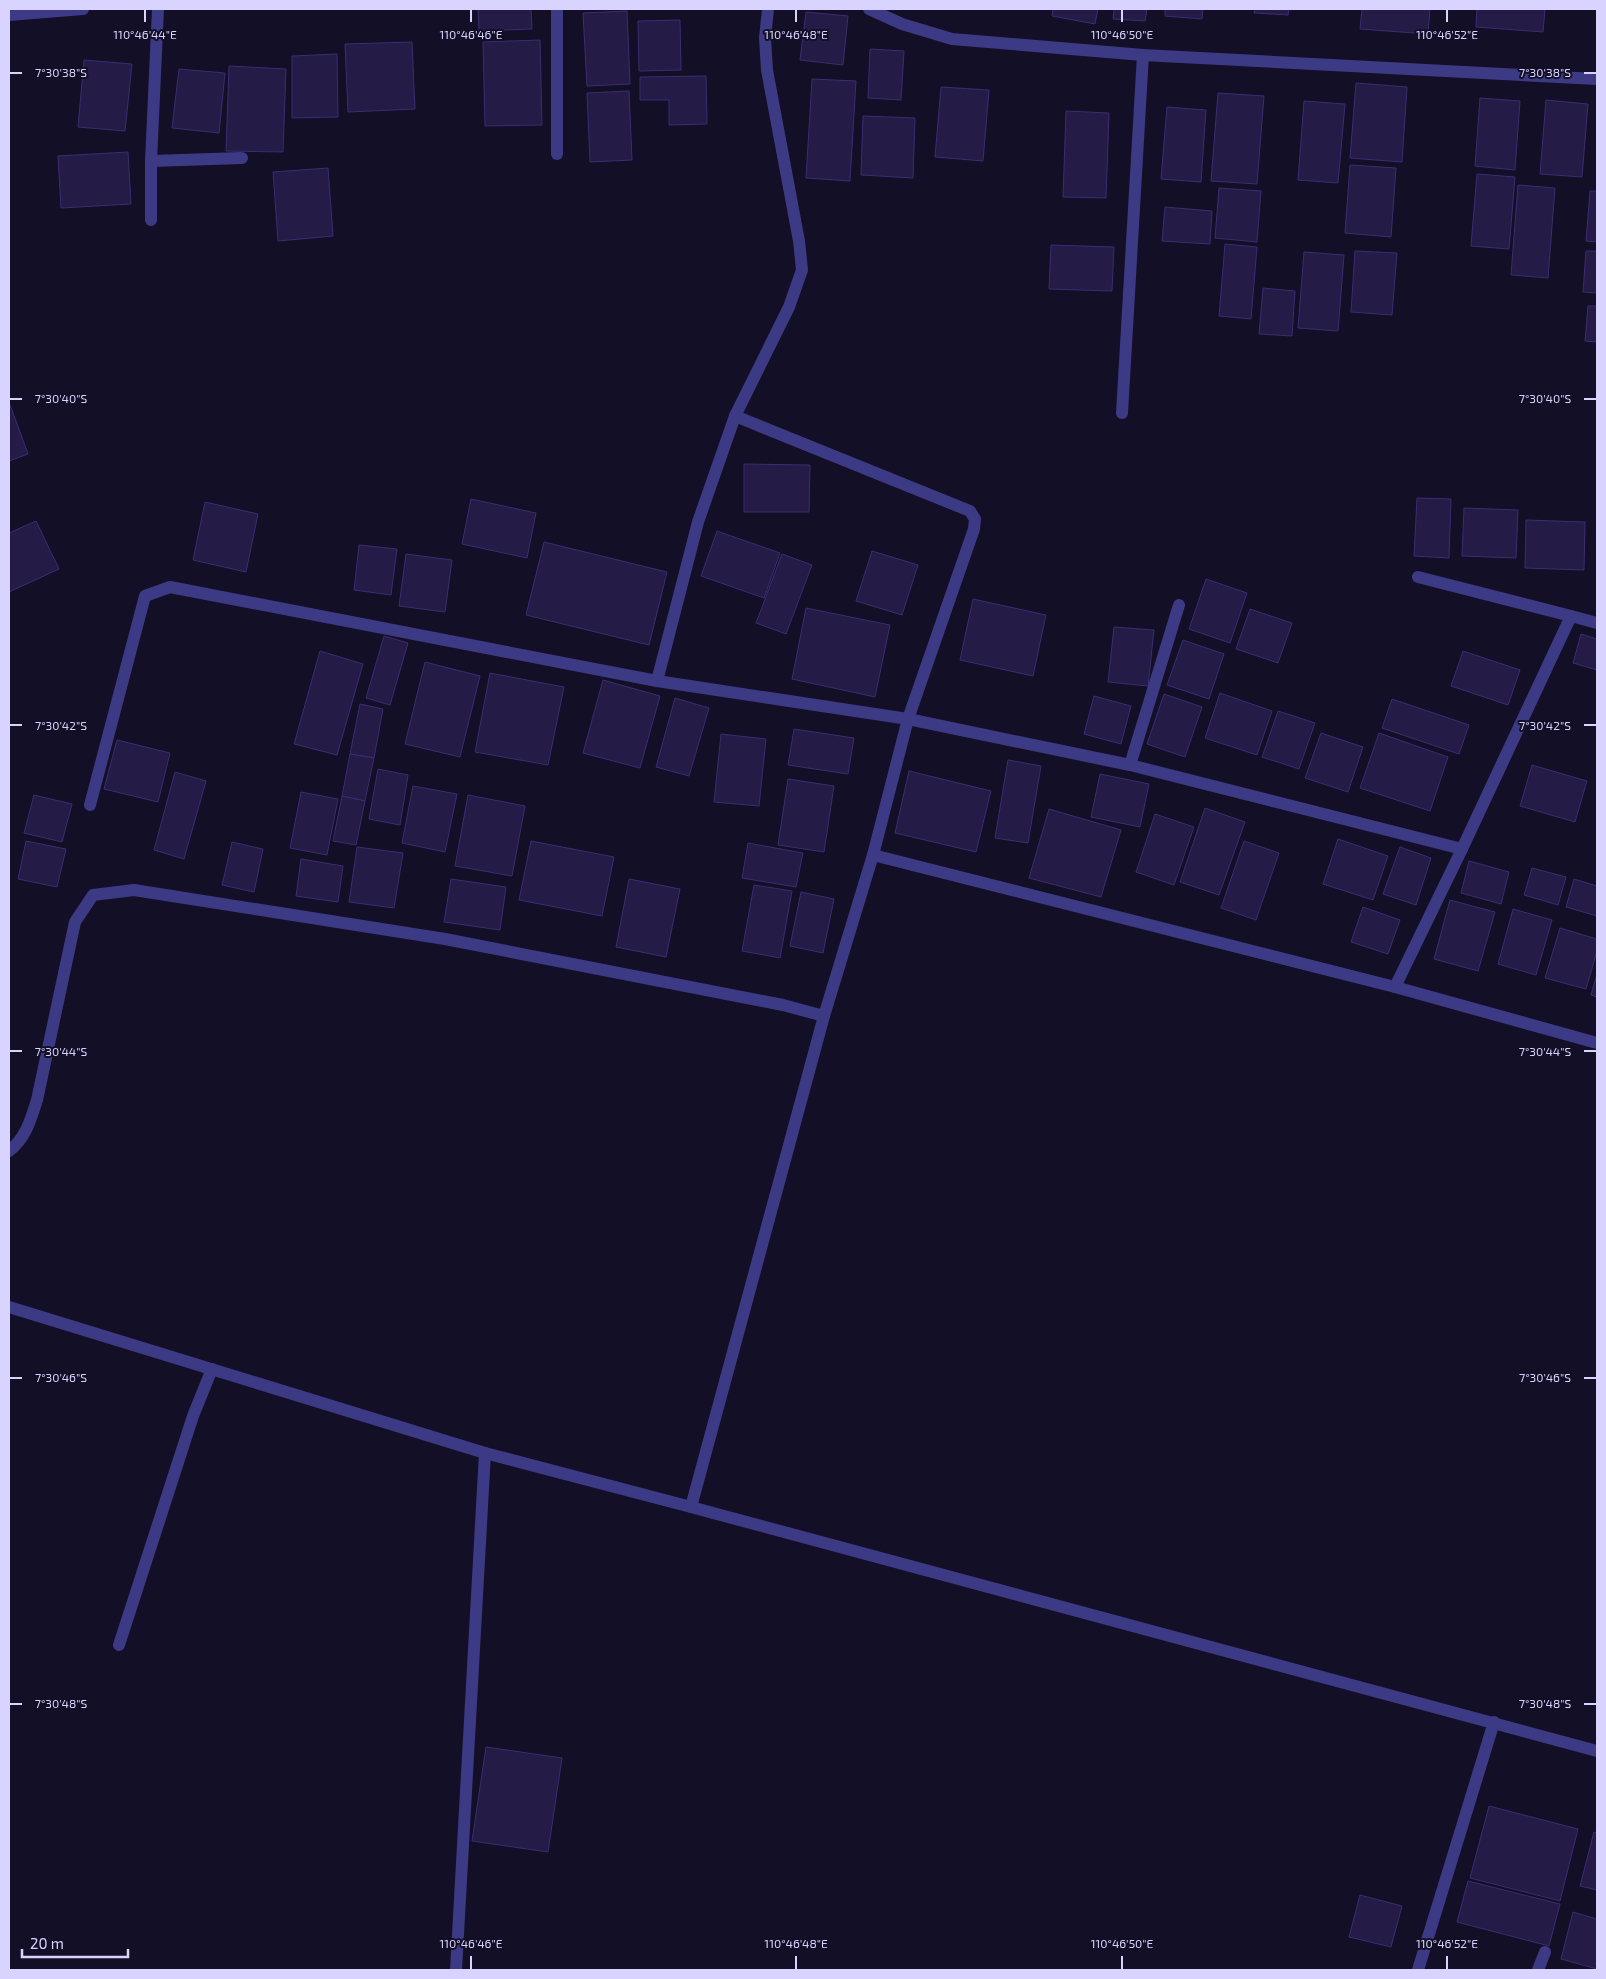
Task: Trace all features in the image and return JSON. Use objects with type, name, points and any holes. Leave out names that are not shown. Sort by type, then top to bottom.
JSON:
[{"type":"street","points":[[9,15],[83,9]]},
{"type":"street","points":[[151,220],[151,161],[158,9]]},
{"type":"street","points":[[557,9],[557,154]]},
{"type":"street","points":[[657,681],[698,522],[735,416],[789,307],[802,270],[799,240],[767,70],[765,38],[768,9]]},
{"type":"street","points":[[869,9],[902,24],[952,39],[1143,55],[1597,79]]},
{"type":"street","points":[[1122,413],[1143,55]]},
{"type":"street","points":[[151,161],[242,158]]},
{"type":"street","points":[[691,1507],[824,1016],[873,855],[908,719],[974,529],[975,519],[970,511],[735,416]]},
{"type":"street","points":[[1418,577],[1597,623]]},
{"type":"street","points":[[90,805],[145,596],[170,587],[657,681],[908,719],[1130,765],[1462,849]]},
{"type":"street","points":[[1130,765],[1179,605]]},
{"type":"street","points":[[1395,987],[1571,616]]},
{"type":"street","points":[[873,855],[1395,987],[1597,1043]]},
{"type":"street","points":[[9,1151],[29,1127],[37,1100],[75,922],[93,894],[134,890],[445,939],[783,1005],[824,1016]]},
{"type":"street","points":[[9,1307],[485,1453],[1597,1751]]},
{"type":"street","points":[[119,1645],[194,1416],[212,1370]]},
{"type":"street","points":[[456,1970],[485,1453]]},
{"type":"street","points":[[1418,1970],[1494,1722]]},
{"type":"street","points":[[1538,1970],[1545,1952]]},
{"type":"building","points":[[478,9],[531,9],[532,29],[479,31]]},
{"type":"building","points":[[1053,9],[1098,9],[1095,24],[1052,16]]},
{"type":"building","points":[[1114,9],[1147,9],[1145,21],[1113,19]]},
{"type":"building","points":[[1165,9],[1203,9],[1202,19],[1165,16]]},
{"type":"building","points":[[1255,9],[1289,9],[1288,15],[1254,13]]},
{"type":"building","points":[[1362,9],[1430,9],[1428,34],[1360,29]]},
{"type":"building","points":[[1477,9],[1545,9],[1543,32],[1476,27]]},
{"type":"building","points":[[627,11],[630,84],[587,86],[583,13]]},
{"type":"building","points":[[806,12],[848,16],[843,65],[800,60]]},
{"type":"building","points":[[680,20],[681,70],[639,71],[638,21]]},
{"type":"building","points":[[540,40],[542,125],[485,126],[483,42]]},
{"type":"building","points":[[412,42],[415,109],[348,112],[345,44]]},
{"type":"building","points":[[870,49],[904,51],[901,100],[868,98]]},
{"type":"building","points":[[337,54],[338,117],[292,118],[292,56]]},
{"type":"building","points":[[84,60],[132,64],[125,131],[78,127]]},
{"type":"building","points":[[229,66],[286,69],[283,152],[226,151]]},
{"type":"building","points":[[179,69],[225,73],[219,133],[172,128]]},
{"type":"building","points":[[706,76],[707,124],[669,125],[669,100],[640,100],[640,77]]},
{"type":"building","points":[[812,79],[856,81],[850,181],[806,178]]},
{"type":"building","points":[[1356,83],[1407,87],[1402,162],[1350,158]]},
{"type":"building","points":[[941,87],[989,90],[983,161],[935,157]]},
{"type":"building","points":[[629,91],[632,160],[590,162],[587,93]]},
{"type":"building","points":[[1218,93],[1264,96],[1257,184],[1211,181]]},
{"type":"building","points":[[1480,98],[1520,101],[1515,170],[1475,166]]},
{"type":"building","points":[[1546,100],[1588,104],[1582,177],[1540,174]]},
{"type":"building","points":[[1304,101],[1345,104],[1338,183],[1298,180]]},
{"type":"building","points":[[1167,107],[1206,110],[1201,182],[1161,179]]},
{"type":"building","points":[[1066,111],[1109,113],[1106,198],[1063,197]]},
{"type":"building","points":[[863,116],[915,118],[913,178],[861,175]]},
{"type":"building","points":[[128,152],[131,204],[61,208],[58,156]]},
{"type":"building","points":[[1350,165],[1396,168],[1391,237],[1345,233]]},
{"type":"building","points":[[328,168],[333,236],[278,241],[273,172]]},
{"type":"building","points":[[1477,174],[1515,177],[1509,249],[1471,246]]},
{"type":"building","points":[[1518,185],[1555,188],[1548,278],[1511,275]]},
{"type":"building","points":[[1219,188],[1261,191],[1257,242],[1215,238]]},
{"type":"building","points":[[1590,191],[1597,191],[1597,242],[1586,241]]},
{"type":"building","points":[[1165,207],[1212,211],[1210,244],[1162,241]]},
{"type":"building","points":[[1225,244],[1257,247],[1251,319],[1219,316]]},
{"type":"building","points":[[1051,245],[1114,247],[1112,291],[1049,289]]},
{"type":"building","points":[[1355,251],[1397,253],[1392,315],[1351,312]]},
{"type":"building","points":[[1586,251],[1597,251],[1597,293],[1583,292]]},
{"type":"building","points":[[1304,252],[1344,255],[1338,331],[1298,328]]},
{"type":"building","points":[[1263,288],[1295,291],[1292,336],[1259,334]]},
{"type":"building","points":[[1588,306],[1597,306],[1597,342],[1585,341]]},
{"type":"building","points":[[9,402],[28,454],[9,461]]},
{"type":"building","points":[[744,464],[810,465],[809,512],[744,512]]},
{"type":"building","points":[[1417,498],[1451,499],[1449,558],[1414,556]]},
{"type":"building","points":[[471,499],[536,513],[527,558],[462,544]]},
{"type":"building","points":[[205,502],[258,514],[246,572],[193,560]]},
{"type":"building","points":[[1464,508],[1518,510],[1516,558],[1462,556]]},
{"type":"building","points":[[1526,520],[1585,522],[1584,570],[1525,568]]},
{"type":"building","points":[[36,521],[59,569],[9,592],[9,533]]},
{"type":"building","points":[[717,531],[780,553],[764,598],[701,576]]},
{"type":"building","points":[[544,542],[667,572],[649,645],[526,615]]},
{"type":"building","points":[[359,545],[397,549],[391,595],[354,590]]},
{"type":"building","points":[[872,551],[918,565],[902,615],[856,601]]},
{"type":"building","points":[[406,554],[452,560],[445,612],[399,606]]},
{"type":"building","points":[[782,554],[812,565],[786,634],[756,623]]},
{"type":"building","points":[[1206,579],[1247,593],[1230,643],[1189,629]]},
{"type":"building","points":[[973,599],[1046,615],[1033,676],[960,660]]},
{"type":"building","points":[[806,608],[890,625],[875,697],[792,679]]},
{"type":"building","points":[[1250,609],[1292,623],[1278,663],[1236,649]]},
{"type":"building","points":[[1114,627],[1154,630],[1148,686],[1108,682]]},
{"type":"building","points":[[1581,634],[1597,639],[1597,670],[1573,663]]},
{"type":"building","points":[[384,636],[408,643],[390,705],[366,698]]},
{"type":"building","points":[[1183,640],[1224,654],[1209,699],[1167,685]]},
{"type":"building","points":[[320,651],[363,664],[337,755],[294,744]]},
{"type":"building","points":[[1463,651],[1520,670],[1508,705],[1451,686]]},
{"type":"building","points":[[425,662],[480,676],[460,757],[405,744]]},
{"type":"building","points":[[490,673],[564,687],[548,765],[475,752]]},
{"type":"building","points":[[603,680],[660,696],[640,768],[583,753]]},
{"type":"building","points":[[1220,693],[1272,711],[1257,755],[1205,738]]},
{"type":"building","points":[[1164,694],[1202,707],[1185,757],[1147,744]]},
{"type":"building","points":[[1094,696],[1131,706],[1121,744],[1084,734]]},
{"type":"building","points":[[675,698],[709,708],[689,776],[656,767]]},
{"type":"building","points":[[1392,699],[1469,725],[1459,754],[1382,728]]},
{"type":"building","points":[[360,704],[383,709],[374,758],[350,754]]},
{"type":"building","points":[[1278,711],[1315,723],[1299,769],[1262,757]]},
{"type":"building","points":[[794,729],[854,738],[848,774],[788,765]]},
{"type":"building","points":[[1321,733],[1363,747],[1348,792],[1305,778]]},
{"type":"building","points":[[1379,733],[1448,757],[1430,811],[1360,788]]},
{"type":"building","points":[[721,734],[766,739],[759,806],[714,802]]},
{"type":"building","points":[[117,740],[170,753],[158,802],[104,789]]},
{"type":"building","points":[[350,754],[374,758],[365,801],[342,796]]},
{"type":"building","points":[[1008,760],[1041,766],[1028,843],[995,838]]},
{"type":"building","points":[[1532,765],[1587,781],[1575,822],[1520,806]]},
{"type":"building","points":[[378,769],[408,775],[400,825],[369,819]]},
{"type":"building","points":[[909,771],[991,791],[976,852],[895,833]]},
{"type":"building","points":[[175,772],[206,781],[184,859],[154,850]]},
{"type":"building","points":[[1100,774],[1149,784],[1140,827],[1091,817]]},
{"type":"building","points":[[788,779],[834,786],[824,852],[778,845]]},
{"type":"building","points":[[413,786],[457,794],[445,852],[402,843]]},
{"type":"building","points":[[301,792],[338,799],[327,855],[290,848]]},
{"type":"building","points":[[34,795],[72,804],[62,842],[24,833]]},
{"type":"building","points":[[468,795],[525,806],[512,876],[455,866]]},
{"type":"building","points":[[342,796],[365,801],[356,845],[333,841]]},
{"type":"building","points":[[1205,808],[1245,822],[1219,895],[1180,882]]},
{"type":"building","points":[[1049,809],[1121,830],[1101,897],[1029,878]]},
{"type":"building","points":[[1155,814],[1194,827],[1174,885],[1136,872]]},
{"type":"building","points":[[1338,839],[1388,856],[1373,900],[1323,884]]},
{"type":"building","points":[[26,841],[66,849],[57,887],[18,879]]},
{"type":"building","points":[[531,841],[614,857],[602,916],[519,900]]},
{"type":"building","points":[[1244,841],[1279,853],[1256,920],[1221,908]]},
{"type":"building","points":[[232,842],[263,849],[254,892],[222,885]]},
{"type":"building","points":[[748,843],[803,853],[796,887],[742,878]]},
{"type":"building","points":[[357,847],[403,853],[394,908],[349,902]]},
{"type":"building","points":[[1400,847],[1431,858],[1416,905],[1383,894]]},
{"type":"building","points":[[301,859],[343,866],[338,902],[296,896]]},
{"type":"building","points":[[1469,861],[1509,872],[1501,904],[1461,893]]},
{"type":"building","points":[[1532,868],[1566,877],[1558,905],[1524,895]]},
{"type":"building","points":[[451,879],[506,887],[500,930],[444,922]]},
{"type":"building","points":[[629,879],[680,889],[666,957],[616,947]]},
{"type":"building","points":[[1574,879],[1597,886],[1597,916],[1566,907]]},
{"type":"building","points":[[754,885],[792,891],[780,958],[742,951]]},
{"type":"building","points":[[801,892],[834,899],[823,953],[790,946]]},
{"type":"building","points":[[1450,900],[1495,912],[1478,971],[1434,959]]},
{"type":"building","points":[[1363,907],[1400,920],[1388,954],[1351,942]]},
{"type":"building","points":[[1513,909],[1552,920],[1536,975],[1498,964]]},
{"type":"building","points":[[1560,928],[1597,939],[1597,951],[1586,989],[1545,978]]},
{"type":"building","points":[[1597,974],[1597,997],[1591,995]]},
{"type":"building","points":[[486,1747],[562,1758],[548,1852],[472,1841]]},
{"type":"building","points":[[1489,1806],[1578,1829],[1560,1901],[1470,1878]]},
{"type":"building","points":[[1594,1832],[1597,1833],[1597,1890],[1580,1886]]},
{"type":"building","points":[[1468,1881],[1560,1904],[1549,1946],[1457,1922]]},
{"type":"building","points":[[1360,1895],[1402,1906],[1391,1947],[1349,1937]]},
{"type":"building","points":[[1573,1912],[1597,1919],[1597,1969],[1561,1959]]}]
